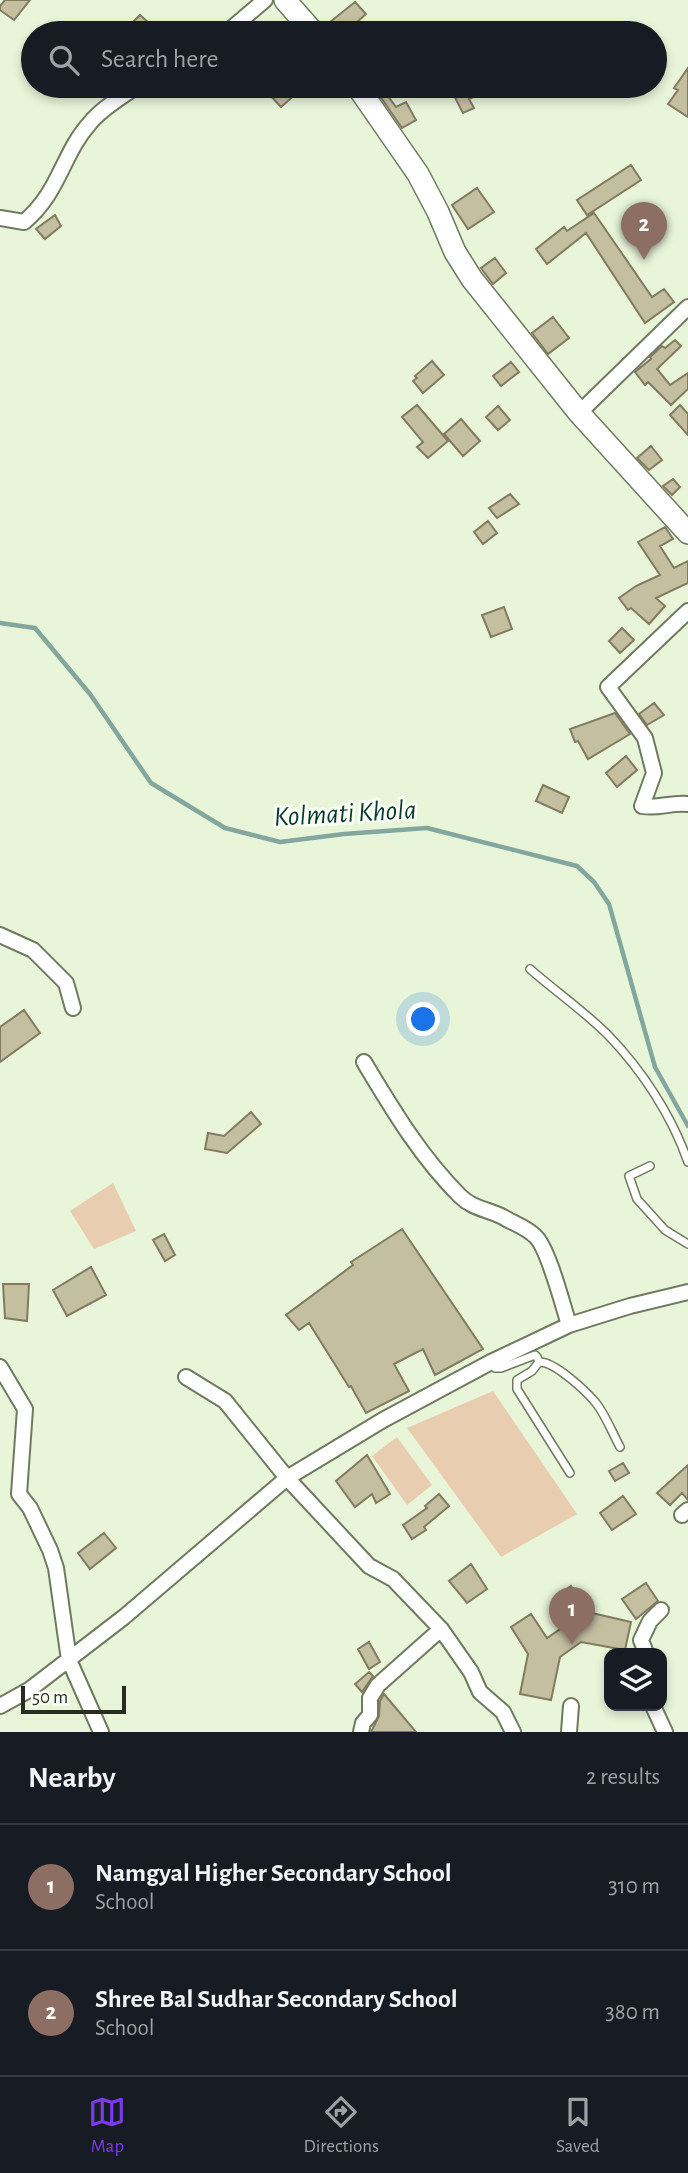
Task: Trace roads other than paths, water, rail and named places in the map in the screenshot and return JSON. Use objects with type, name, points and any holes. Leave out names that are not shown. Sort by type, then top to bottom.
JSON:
[{"type":"street","points":[[240,21],[265,0]]},
{"type":"street","points":[[285,0],[303,21]]},
{"type":"street","points":[[0,218],[24,222],[35,212],[52,191],[66,160],[90,122],[121,98]]},
{"type":"street","points":[[365,98],[418,174],[455,252],[472,279],[579,412],[688,533]]},
{"type":"street","points":[[579,412],[688,307]]},
{"type":"street","points":[[688,611],[608,687],[645,738],[654,773],[642,806],[656,808],[674,803],[688,804]]},
{"type":"street","points":[[0,935],[33,950],[66,983],[73,1007]]},
{"type":"street","points":[[364,1062],[405,1131],[434,1169],[463,1199],[472,1206],[499,1215],[536,1236],[544,1250],[569,1325]]},
{"type":"street","points":[[0,1706],[29,1690],[124,1617],[287,1478],[383,1420],[491,1362],[569,1325],[688,1292]]},
{"type":"street","points":[[0,1367],[25,1409],[19,1494],[30,1508],[53,1559],[69,1660],[102,1732]]},
{"type":"street","points":[[186,1377],[225,1401],[287,1478],[369,1566],[393,1579],[441,1629],[471,1672],[480,1692],[503,1712],[513,1732]]},
{"type":"street","points":[[644,1648],[641,1640],[650,1621],[662,1610]]},
{"type":"street","points":[[361,1732],[363,1723],[370,1715],[370,1699],[377,1685],[441,1629]]},
{"type":"street","points":[[569,1732],[571,1706]]},
{"type":"street","points":[[655,1711],[665,1732]]},
{"type":"lane","points":[[530,969],[607,1034],[635,1066],[667,1117],[688,1162]]},
{"type":"lane","points":[[650,1166],[629,1177],[637,1199],[665,1230],[688,1244]]},
{"type":"lane","points":[[491,1362],[495,1368],[501,1368],[535,1355],[539,1362]]},
{"type":"lane","points":[[539,1362],[558,1368],[594,1401],[620,1447]]},
{"type":"lane","points":[[539,1362],[532,1371],[517,1380],[517,1389],[570,1473]]},
{"type":"waterway","name":"Kolmati Khola","points":[[0,623],[35,628],[90,694],[151,783],[225,828],[280,842],[427,828],[577,866],[594,882],[609,904],[655,1067],[688,1126]]},
{"type":"place","name":"Shree Bal Sudhar Secondary School","points":[[644,260]]},
{"type":"place","name":"Namgyal Higher Secondary School","points":[[572,1645]]}]
